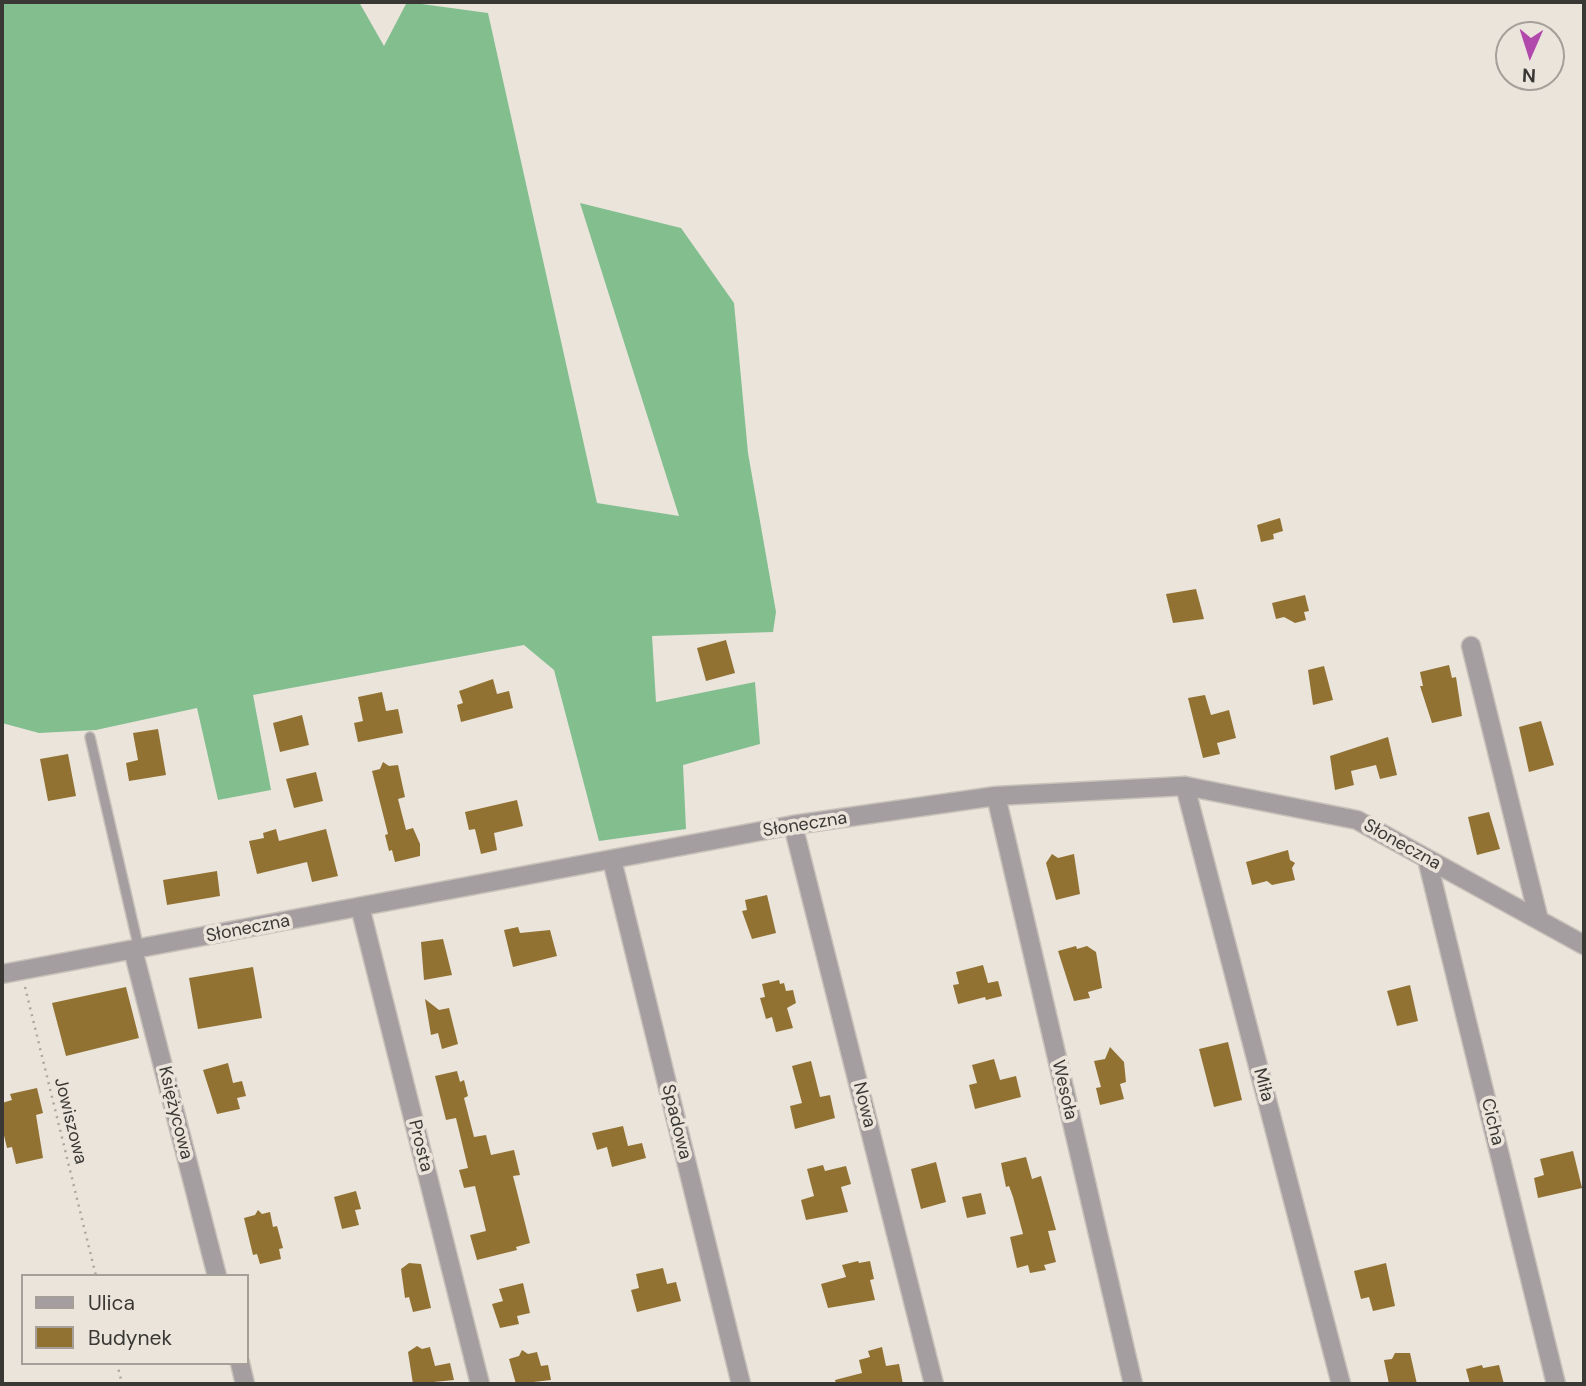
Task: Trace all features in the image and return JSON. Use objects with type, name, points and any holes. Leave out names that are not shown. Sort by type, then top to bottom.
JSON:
[{"type":"street","points":[[1471,646],[1539,920]]},
{"type":"street","name":"Słoneczna","points":[[2,974],[793,825],[996,796],[1185,786],[1357,820],[1584,945]]},
{"type":"street","name":"Miła","points":[[1185,786],[1341,1384]]},
{"type":"street","name":"Wesoła","points":[[996,796],[1133,1384]]},
{"type":"street","name":"Nowa","points":[[793,825],[934,1384]]},
{"type":"street","name":"Cicha","points":[[1427,859],[1556,1384]]},
{"type":"street","name":"Spadowa","points":[[612,860],[741,1384]]},
{"type":"street","name":"Prosta","points":[[360,907],[481,1384]]},
{"type":"street","name":"Księżycowa","points":[[136,950],[217,1274]]},
{"type":"street","points":[[240,1365],[245,1384]]},
{"type":"lane","points":[[90,737],[136,950]]},
{"type":"path","name":"Jowiszowa","points":[[21,971],[96,1274]]},
{"type":"path","points":[[117,1365],[122,1384]]},
{"type":"green space","points":[[2,2],[359,2],[384,46],[407,2],[488,13],[597,503],[679,516],[580,203],[681,228],[734,303],[748,453],[776,612],[773,632],[652,636],[656,702],[755,682],[760,744],[683,765],[686,829],[599,841],[554,670],[524,645],[253,695],[271,790],[218,800],[197,708],[96,730],[39,733],[2,723]]},
{"type":"building","points":[[1280,518],[1283,531],[1273,534],[1274,539],[1261,542],[1257,525]]},
{"type":"building","points":[[1196,589],[1204,619],[1173,623],[1166,594]]},
{"type":"building","points":[[1305,595],[1309,611],[1304,612],[1306,620],[1295,623],[1284,617],[1276,619],[1272,603]]},
{"type":"building","points":[[726,640],[735,673],[706,681],[697,648]]},
{"type":"building","points":[[1449,665],[1452,678],[1456,677],[1462,716],[1432,723],[1420,686],[1423,686],[1420,672]]},
{"type":"building","points":[[1324,666],[1333,700],[1313,705],[1308,670]]},
{"type":"building","points":[[493,679],[497,694],[509,691],[513,708],[461,722],[457,705],[463,703],[459,691]]},
{"type":"building","points":[[382,692],[386,711],[398,709],[403,733],[358,742],[354,723],[363,721],[358,697]]},
{"type":"building","points":[[1205,695],[1211,715],[1229,710],[1236,738],[1217,743],[1220,754],[1203,758],[1188,698]]},
{"type":"building","points":[[302,715],[309,745],[280,752],[273,723]]},
{"type":"building","points":[[1541,721],[1554,765],[1529,772],[1519,727]]},
{"type":"building","points":[[158,729],[166,775],[129,781],[126,763],[138,760],[133,733]]},
{"type":"building","points":[[1388,737],[1397,775],[1380,779],[1376,765],[1351,771],[1354,785],[1335,790],[1330,756]]},
{"type":"building","points":[[68,754],[76,796],[48,801],[40,759]]},
{"type":"building","points":[[383,762],[389,766],[398,765],[405,797],[398,799],[406,830],[413,828],[420,844],[420,856],[395,862],[392,850],[389,851],[385,835],[388,834],[372,771],[380,769]]},
{"type":"building","points":[[316,772],[323,801],[294,808],[286,779]]},
{"type":"building","points":[[517,800],[523,826],[494,833],[497,850],[481,854],[475,829],[469,830],[465,812]]},
{"type":"building","points":[[1489,812],[1500,849],[1477,855],[1468,817]]},
{"type":"building","points":[[276,829],[279,841],[326,829],[338,876],[312,882],[307,862],[257,874],[249,841],[264,838],[263,833]]},
{"type":"building","points":[[1288,850],[1290,860],[1295,863],[1292,868],[1295,880],[1272,885],[1267,881],[1252,885],[1246,862]]},
{"type":"building","points":[[1052,854],[1058,858],[1074,854],[1080,894],[1056,900],[1046,863]]},
{"type":"building","points":[[217,871],[220,896],[167,905],[163,880]]},
{"type":"building","points":[[767,895],[776,933],[752,939],[742,911],[747,910],[745,900]]},
{"type":"building","points":[[518,927],[520,933],[550,930],[557,956],[513,967],[504,930]]},
{"type":"building","points":[[443,939],[452,975],[424,980],[421,942]]},
{"type":"building","points":[[1076,946],[1077,949],[1087,946],[1096,952],[1102,988],[1088,992],[1090,998],[1074,1001],[1058,951]]},
{"type":"building","points":[[983,965],[988,983],[998,981],[1002,996],[958,1004],[953,985],[959,984],[956,972]]},
{"type":"building","points":[[253,967],[262,1018],[198,1029],[189,978]]},
{"type":"building","points":[[779,980],[780,984],[784,983],[786,991],[793,990],[796,1003],[787,1008],[793,1028],[776,1032],[772,1017],[766,1019],[760,998],[765,997],[762,984]]},
{"type":"building","points":[[1410,985],[1418,1021],[1397,1026],[1387,991]]},
{"type":"building","points":[[126,987],[139,1038],[66,1056],[52,1003]]},
{"type":"building","points":[[425,999],[439,1010],[449,1008],[458,1044],[442,1049],[438,1033],[431,1035]]},
{"type":"building","points":[[1228,1042],[1242,1100],[1214,1107],[1199,1049]]},
{"type":"building","points":[[1110,1047],[1124,1062],[1126,1082],[1120,1084],[1124,1099],[1100,1105],[1096,1088],[1101,1087],[1094,1061],[1105,1059]]},
{"type":"building","points":[[994,1059],[1000,1080],[1016,1076],[1021,1097],[975,1109],[969,1085],[977,1083],[972,1065]]},
{"type":"building","points":[[811,1061],[820,1097],[830,1095],[835,1118],[795,1129],[790,1106],[802,1103],[792,1066]]},
{"type":"building","points":[[228,1063],[233,1083],[242,1081],[246,1096],[237,1098],[240,1109],[217,1114],[203,1070]]},
{"type":"building","points":[[457,1071],[460,1082],[464,1080],[468,1096],[464,1098],[474,1137],[486,1135],[491,1155],[514,1150],[520,1175],[513,1176],[530,1243],[516,1247],[517,1250],[477,1260],[470,1235],[486,1231],[475,1186],[464,1188],[459,1170],[468,1168],[456,1118],[446,1120],[435,1076]]},
{"type":"building","points":[[37,1088],[43,1113],[36,1115],[43,1158],[16,1164],[12,1147],[7,1148],[2,1127],[2,1103],[12,1100],[10,1094]]},
{"type":"building","points":[[623,1126],[628,1146],[642,1143],[646,1158],[612,1167],[607,1147],[597,1150],[592,1133]]},
{"type":"building","points":[[1573,1151],[1582,1188],[1538,1198],[1534,1178],[1544,1175],[1540,1159]]},
{"type":"building","points":[[1026,1157],[1032,1179],[1041,1176],[1056,1230],[1048,1231],[1056,1262],[1044,1265],[1046,1270],[1030,1273],[1028,1265],[1017,1268],[1010,1237],[1023,1234],[1013,1197],[1009,1186],[1006,1187],[1001,1163]]},
{"type":"building","points":[[936,1162],[946,1202],[921,1209],[911,1169]]},
{"type":"building","points":[[823,1165],[825,1171],[846,1166],[851,1184],[841,1187],[848,1212],[806,1220],[801,1200],[814,1196],[807,1169]]},
{"type":"building","points":[[356,1191],[361,1209],[355,1210],[359,1225],[342,1229],[334,1197]]},
{"type":"building","points":[[981,1193],[986,1214],[967,1218],[962,1197]]},
{"type":"building","points":[[258,1210],[262,1214],[270,1212],[273,1227],[277,1226],[283,1248],[279,1249],[281,1259],[260,1264],[257,1254],[253,1255],[244,1218],[255,1215]]},
{"type":"building","points":[[870,1261],[874,1279],[870,1280],[875,1300],[828,1308],[821,1284],[846,1277],[842,1265]]},
{"type":"building","points":[[409,1263],[421,1264],[431,1308],[413,1312],[409,1297],[405,1298],[401,1269]]},
{"type":"building","points":[[1386,1263],[1395,1306],[1373,1311],[1369,1297],[1361,1299],[1354,1271]]},
{"type":"building","points":[[663,1268],[667,1284],[676,1282],[681,1301],[637,1312],[631,1290],[639,1288],[636,1274]]},
{"type":"building","points":[[523,1283],[530,1313],[517,1316],[519,1324],[500,1328],[492,1304],[503,1301],[499,1289]]},
{"type":"building","points":[[417,1346],[422,1349],[430,1347],[435,1366],[450,1363],[454,1380],[413,1384],[408,1352]]},
{"type":"building","points":[[882,1347],[886,1366],[899,1364],[903,1384],[836,1384],[835,1380],[862,1373],[859,1360],[870,1357],[868,1351]]},
{"type":"building","points":[[522,1350],[528,1354],[537,1352],[541,1366],[548,1365],[551,1380],[516,1384],[509,1359],[519,1356]]},
{"type":"building","points":[[1395,1353],[1410,1353],[1417,1384],[1389,1384],[1384,1360],[1392,1359]]},
{"type":"building","points":[[1482,1365],[1483,1368],[1499,1365],[1504,1384],[1470,1384],[1466,1369]]}]
